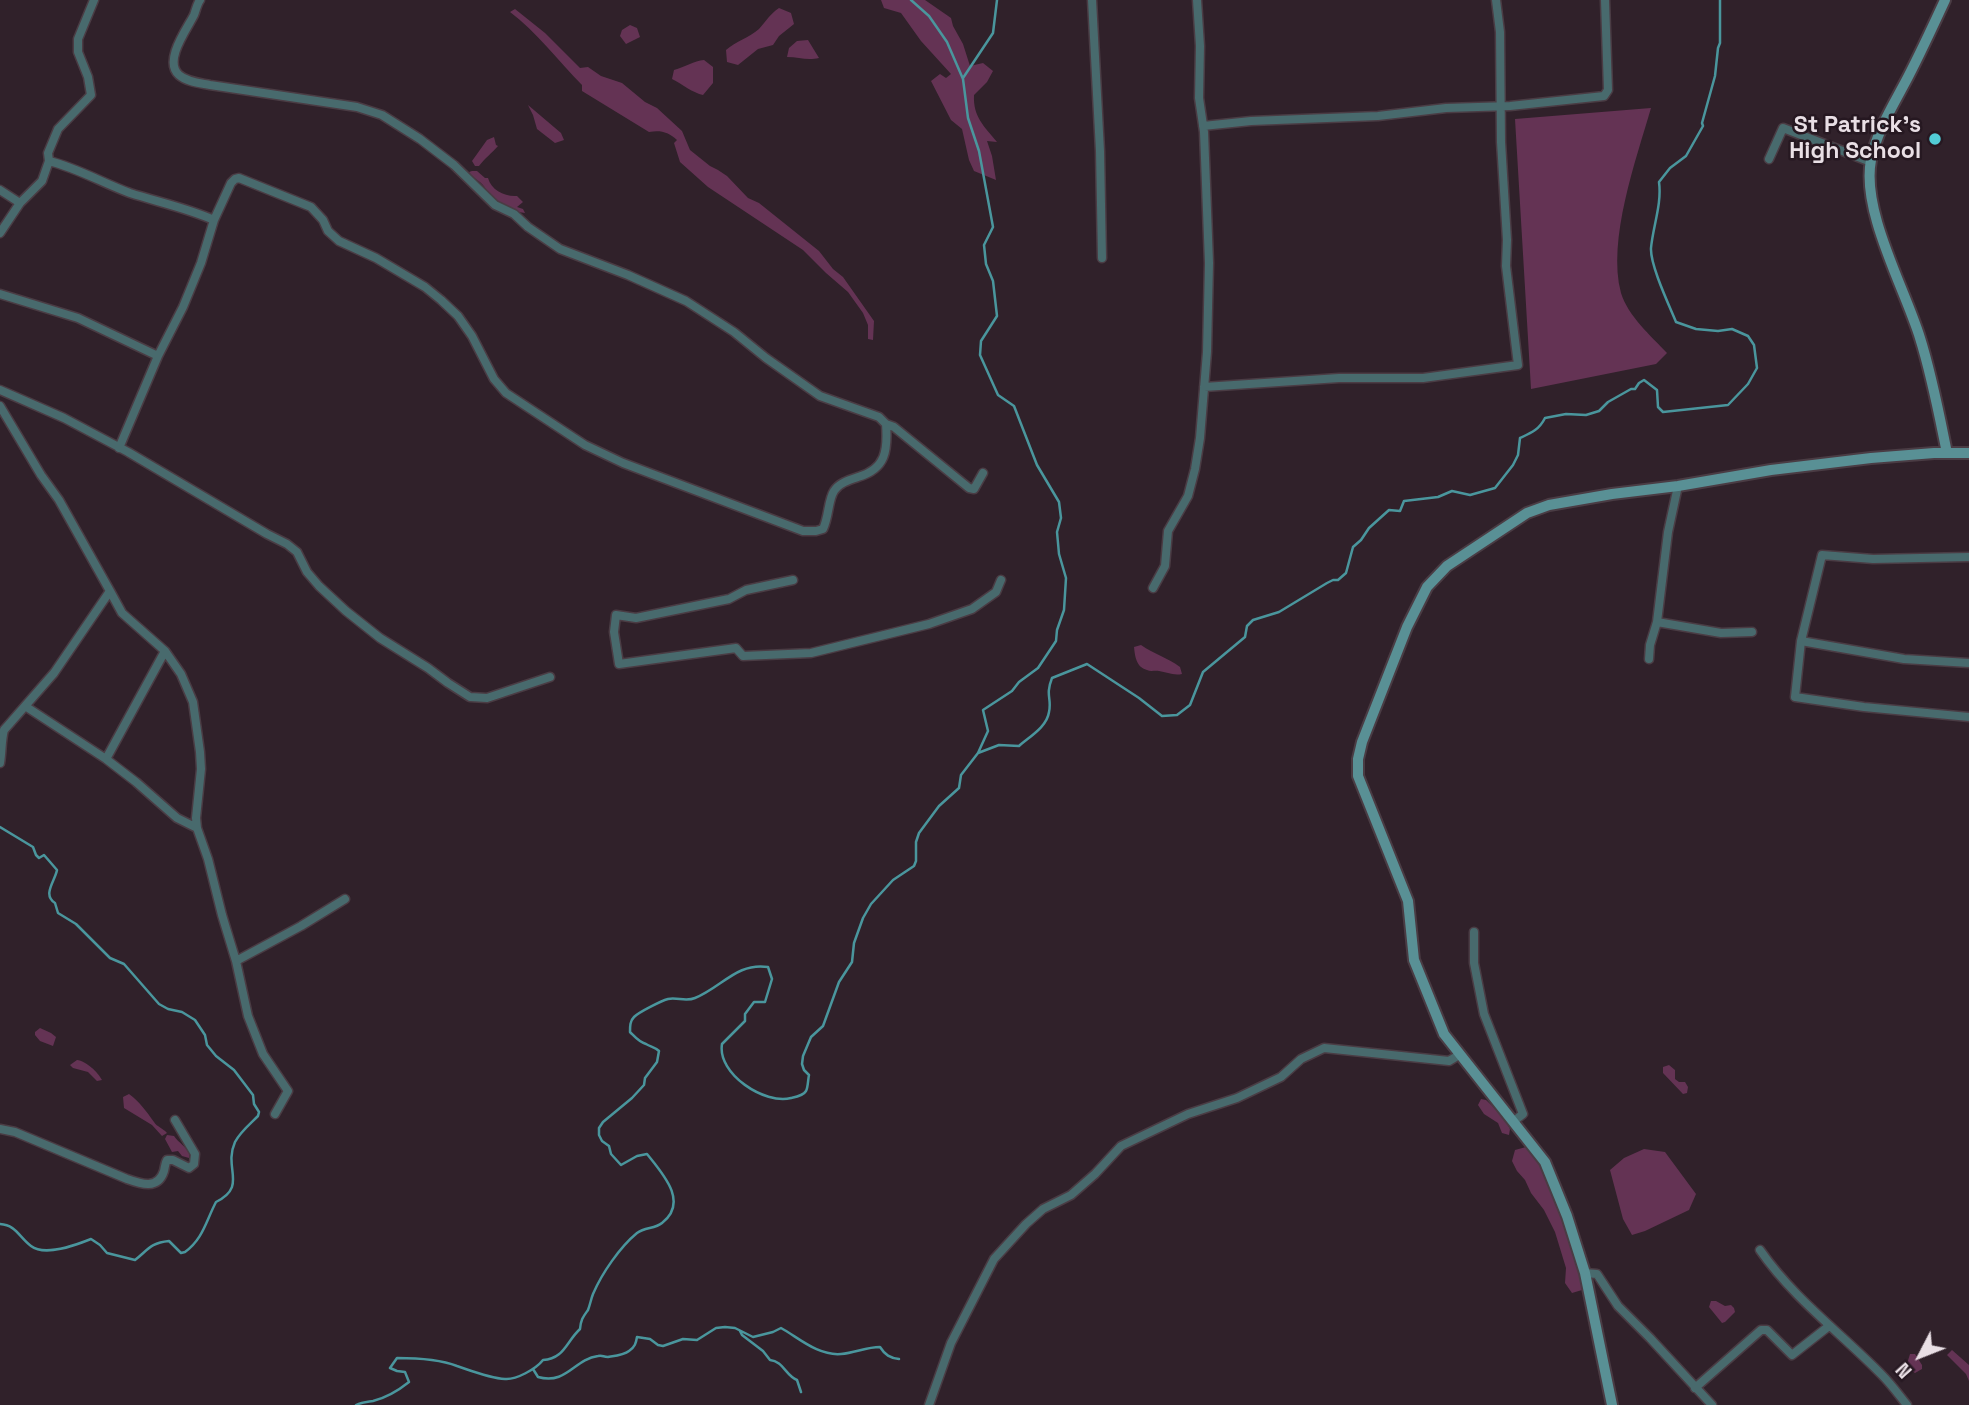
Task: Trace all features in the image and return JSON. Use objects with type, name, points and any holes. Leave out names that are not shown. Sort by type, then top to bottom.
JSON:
[{"type":"street","points":[[0,233],[20,203],[42,181],[49,161],[48,153],[58,130],[91,94],[89,77],[78,52],[78,39],[94,0]]},
{"type":"street","points":[[198,0],[194,15],[176,47],[174,60],[175,71],[186,80],[357,107],[382,115],[454,164],[495,205],[514,214],[560,249],[686,301],[734,331],[765,358],[820,396],[879,417],[886,424],[894,426],[970,488],[974,489],[983,473]]},
{"type":"street","points":[[1093,0],[1102,258]]},
{"type":"street","points":[[1153,588],[1165,566],[1168,531],[1188,496],[1200,438],[1207,352],[1209,263],[1203,126],[1199,98],[1197,0]]},
{"type":"street","points":[[1204,387],[1339,378],[1423,378],[1518,365],[1506,266],[1500,32],[1496,0]]},
{"type":"street","points":[[1203,126],[1251,121],[1378,116],[1446,108],[1500,107],[1604,96],[1608,90],[1605,0]]},
{"type":"street","points":[[1945,0],[1911,72],[1884,120],[1871,162],[1869,184],[1878,225],[1919,336],[1938,402],[1947,453]]},
{"type":"street","points":[[1769,159],[1783,128],[1871,162]]},
{"type":"street","points":[[49,161],[129,192],[192,210],[214,220]]},
{"type":"street","points":[[118,448],[192,285],[214,220],[231,183],[239,178],[310,207],[323,220],[328,231],[340,241],[408,275],[458,316],[472,336],[494,379],[506,393],[584,445],[623,463],[803,531],[816,531],[823,528],[827,520],[832,492],[840,485],[876,470],[884,457],[886,424]]},
{"type":"street","points":[[0,190],[20,203]]},
{"type":"street","points":[[0,294],[78,318],[158,356]]},
{"type":"street","points":[[0,390],[64,418],[287,544],[297,552],[307,572],[319,586],[346,611],[380,638],[470,697],[487,698],[550,677]]},
{"type":"street","points":[[0,405],[41,475],[60,500],[122,613],[165,651],[181,674],[192,702],[198,729],[201,769],[195,818],[197,828],[236,961],[248,1016],[263,1054],[288,1091],[275,1114]]},
{"type":"street","points":[[1612,1405],[1585,1273],[1567,1216],[1545,1162],[1444,1034],[1414,960],[1408,901],[1358,776],[1362,742],[1407,627],[1427,587],[1447,566],[1468,550],[1527,513],[1549,505],[1771,470],[1871,458],[1969,453]]},
{"type":"street","points":[[1649,659],[1657,622],[1668,532],[1678,486]]},
{"type":"street","points":[[1969,557],[1873,559],[1822,555],[1801,641],[1795,697],[1969,717]]},
{"type":"street","points":[[793,580],[746,590],[729,599],[635,618],[616,615],[614,632],[619,664],[736,648],[743,656],[811,653],[929,624],[972,609],[996,592],[1001,580]]},
{"type":"street","points":[[0,763],[4,730],[54,673],[110,591]]},
{"type":"street","points":[[1657,622],[1721,633],[1752,632]]},
{"type":"street","points":[[1801,641],[1904,659],[1969,663]]},
{"type":"street","points":[[106,760],[165,651]]},
{"type":"street","points":[[25,706],[136,782],[177,818],[197,828]]},
{"type":"street","points":[[236,961],[345,899]]},
{"type":"street","points":[[1474,932],[1474,963],[1484,1014],[1523,1114],[1514,1121]]},
{"type":"street","points":[[929,1405],[951,1343],[994,1259],[1026,1224],[1043,1209],[1071,1195],[1121,1146],[1188,1114],[1237,1098],[1281,1077],[1301,1059],[1325,1048],[1449,1061],[1459,1055]]},
{"type":"street","points":[[0,1129],[15,1132],[142,1185],[151,1185],[159,1180],[167,1160],[189,1168],[194,1164],[195,1154],[175,1120]]},
{"type":"street","points":[[1760,1250],[1774,1271],[1799,1298],[1883,1376],[1907,1405]]},
{"type":"street","points":[[1585,1273],[1597,1274],[1618,1306],[1712,1405]]},
{"type":"street","points":[[1695,1388],[1761,1330],[1768,1330],[1792,1355],[1829,1326]]},
{"type":"shaded area","points":[[881,0],[925,0],[951,18],[970,66],[983,63],[993,71],[987,82],[974,95],[974,103],[980,121],[997,142],[987,141],[996,180],[974,171],[962,129],[951,120],[931,81],[940,74],[946,78],[951,74],[921,41],[901,13],[884,8]]},
{"type":"shaded area","points":[[779,8],[791,13],[794,24],[779,36],[773,45],[758,49],[738,65],[727,62],[726,50],[759,29]]},
{"type":"shaded area","points":[[515,9],[545,33],[580,68],[588,67],[601,76],[622,83],[657,108],[682,131],[690,150],[727,176],[748,198],[759,203],[819,251],[843,277],[874,321],[873,340],[868,339],[868,325],[863,313],[848,292],[803,250],[708,187],[680,162],[674,143],[677,140],[674,137],[664,132],[649,132],[582,91],[582,85],[538,37],[510,12]]},
{"type":"shaded area","points":[[630,25],[637,28],[640,37],[626,44],[620,36],[622,30]]},
{"type":"shaded area","points":[[808,40],[819,58],[787,57],[789,48],[797,41]]},
{"type":"shaded area","points":[[704,60],[713,67],[713,83],[703,95],[672,79],[674,70]]},
{"type":"shaded area","points":[[528,105],[561,133],[564,140],[555,143],[537,129]]},
{"type":"shaded area","points":[[1651,108],[1625,200],[1620,225],[1618,272],[1621,293],[1629,310],[1667,353],[1656,364],[1531,389],[1515,119]]},
{"type":"shaded area","points":[[494,137],[498,146],[479,166],[475,166],[472,161],[487,140]]},
{"type":"shaded area","points":[[469,172],[488,178],[499,192],[517,196],[523,202],[517,207],[525,213],[501,204]]},
{"type":"shaded area","points":[[1141,645],[1180,667],[1182,674],[1143,669],[1137,661],[1134,647]]},
{"type":"shaded area","points":[[40,1028],[56,1037],[53,1046],[40,1041],[35,1035]]},
{"type":"shaded area","points":[[77,1060],[91,1067],[102,1080],[97,1081],[88,1072],[73,1068],[70,1065]]},
{"type":"shaded area","points":[[1669,1065],[1675,1070],[1675,1079],[1685,1082],[1687,1093],[1683,1094],[1663,1073],[1663,1067]]},
{"type":"shaded area","points":[[129,1094],[140,1103],[155,1124],[167,1133],[162,1136],[152,1125],[124,1108],[123,1097]]},
{"type":"shaded area","points":[[1481,1099],[1486,1100],[1503,1116],[1510,1129],[1509,1135],[1502,1133],[1498,1123],[1484,1114],[1478,1105]]},
{"type":"shaded area","points":[[167,1135],[174,1136],[186,1148],[190,1153],[189,1158],[178,1151],[172,1152],[165,1139]]},
{"type":"shaded area","points":[[1526,1147],[1539,1159],[1554,1193],[1576,1258],[1582,1290],[1572,1293],[1565,1283],[1566,1268],[1555,1232],[1512,1161],[1515,1150]]},
{"type":"shaded area","points":[[1644,1149],[1665,1152],[1696,1194],[1689,1210],[1632,1235],[1623,1219],[1610,1170],[1624,1158]]},
{"type":"shaded area","points":[[1711,1301],[1725,1306],[1731,1305],[1735,1312],[1722,1323],[1709,1307]]},
{"type":"shaded area","points":[[1952,1350],[1969,1365],[1969,1381],[1966,1374],[1947,1355]]},
{"type":"shaded area","points":[[1910,1354],[1915,1354],[1922,1365],[1922,1369],[1915,1373],[1906,1367]]},
{"type":"waterway","points":[[356,1405],[382,1398],[409,1382],[405,1372],[390,1368],[397,1358],[443,1362],[487,1376],[510,1379],[536,1367],[543,1360],[556,1357],[580,1329],[592,1296],[618,1253],[637,1233],[659,1225],[670,1215],[673,1206],[671,1188],[647,1154],[621,1165],[599,1135],[603,1122],[644,1085],[645,1078],[657,1062],[659,1051],[639,1041],[630,1032],[631,1022],[637,1015],[668,999],[695,998],[747,968],[768,967],[772,979],[765,1002],[754,1002],[745,1014],[745,1021],[722,1044],[722,1055],[735,1076],[756,1092],[780,1099],[805,1093],[809,1075],[802,1064],[803,1056],[811,1037],[823,1026],[839,982],[852,962],[854,943],[863,918],[871,904],[893,880],[914,866],[919,833],[939,806],[959,788],[961,775],[978,753],[988,731],[983,710],[1012,691],[1019,682],[1038,668],[1056,641],[1064,610],[1066,578],[1059,554],[1059,502],[1037,465],[1014,406],[998,395],[980,355],[981,341],[997,316],[993,281],[986,264],[984,245],[993,227],[979,151],[968,118],[963,79],[947,42],[929,16],[911,0]]},
{"type":"waterway","points":[[963,78],[993,33],[997,0]]},
{"type":"waterway","points":[[978,753],[999,745],[1019,746],[1041,727],[1048,717],[1052,678],[1087,664],[1162,716],[1177,715],[1190,705],[1203,672],[1245,637],[1247,626],[1253,620],[1279,612],[1327,583],[1338,580],[1346,573],[1353,547],[1389,510],[1400,511],[1404,501],[1438,497],[1452,491],[1470,495],[1495,488],[1513,465],[1518,455],[1520,438],[1531,433],[1545,418],[1566,414],[1586,415],[1599,411],[1608,402],[1635,389],[1644,380],[1657,390],[1658,407],[1663,412],[1728,405],[1748,384],[1757,368],[1754,345],[1748,336],[1732,329],[1696,329],[1676,322],[1657,274],[1651,248],[1659,182],[1670,168],[1686,156],[1703,126],[1720,43],[1720,0]]},
{"type":"waterway","points":[[0,827],[33,847],[39,858],[44,855],[57,870],[49,892],[58,913],[76,924],[110,958],[124,964],[159,1004],[195,1020],[205,1035],[207,1045],[234,1070],[253,1095],[259,1112],[235,1142],[231,1161],[231,1190],[216,1202],[200,1235],[185,1252],[181,1253],[169,1241],[158,1243],[135,1260],[107,1253],[91,1239],[61,1249],[37,1249],[14,1229],[0,1224]]},
{"type":"waterway","points":[[533,1369],[538,1377],[556,1378],[590,1358],[627,1352],[634,1346],[637,1337],[650,1339],[663,1346],[683,1339],[697,1340],[716,1328],[725,1327],[735,1328],[753,1337],[781,1328],[824,1352],[841,1354],[880,1347],[888,1356],[899,1359]]},
{"type":"waterway","points":[[740,1331],[770,1360],[778,1363],[797,1380],[801,1392]]},
{"type":"place","name":"St Patrick's High School","points":[[1935,139]]}]
